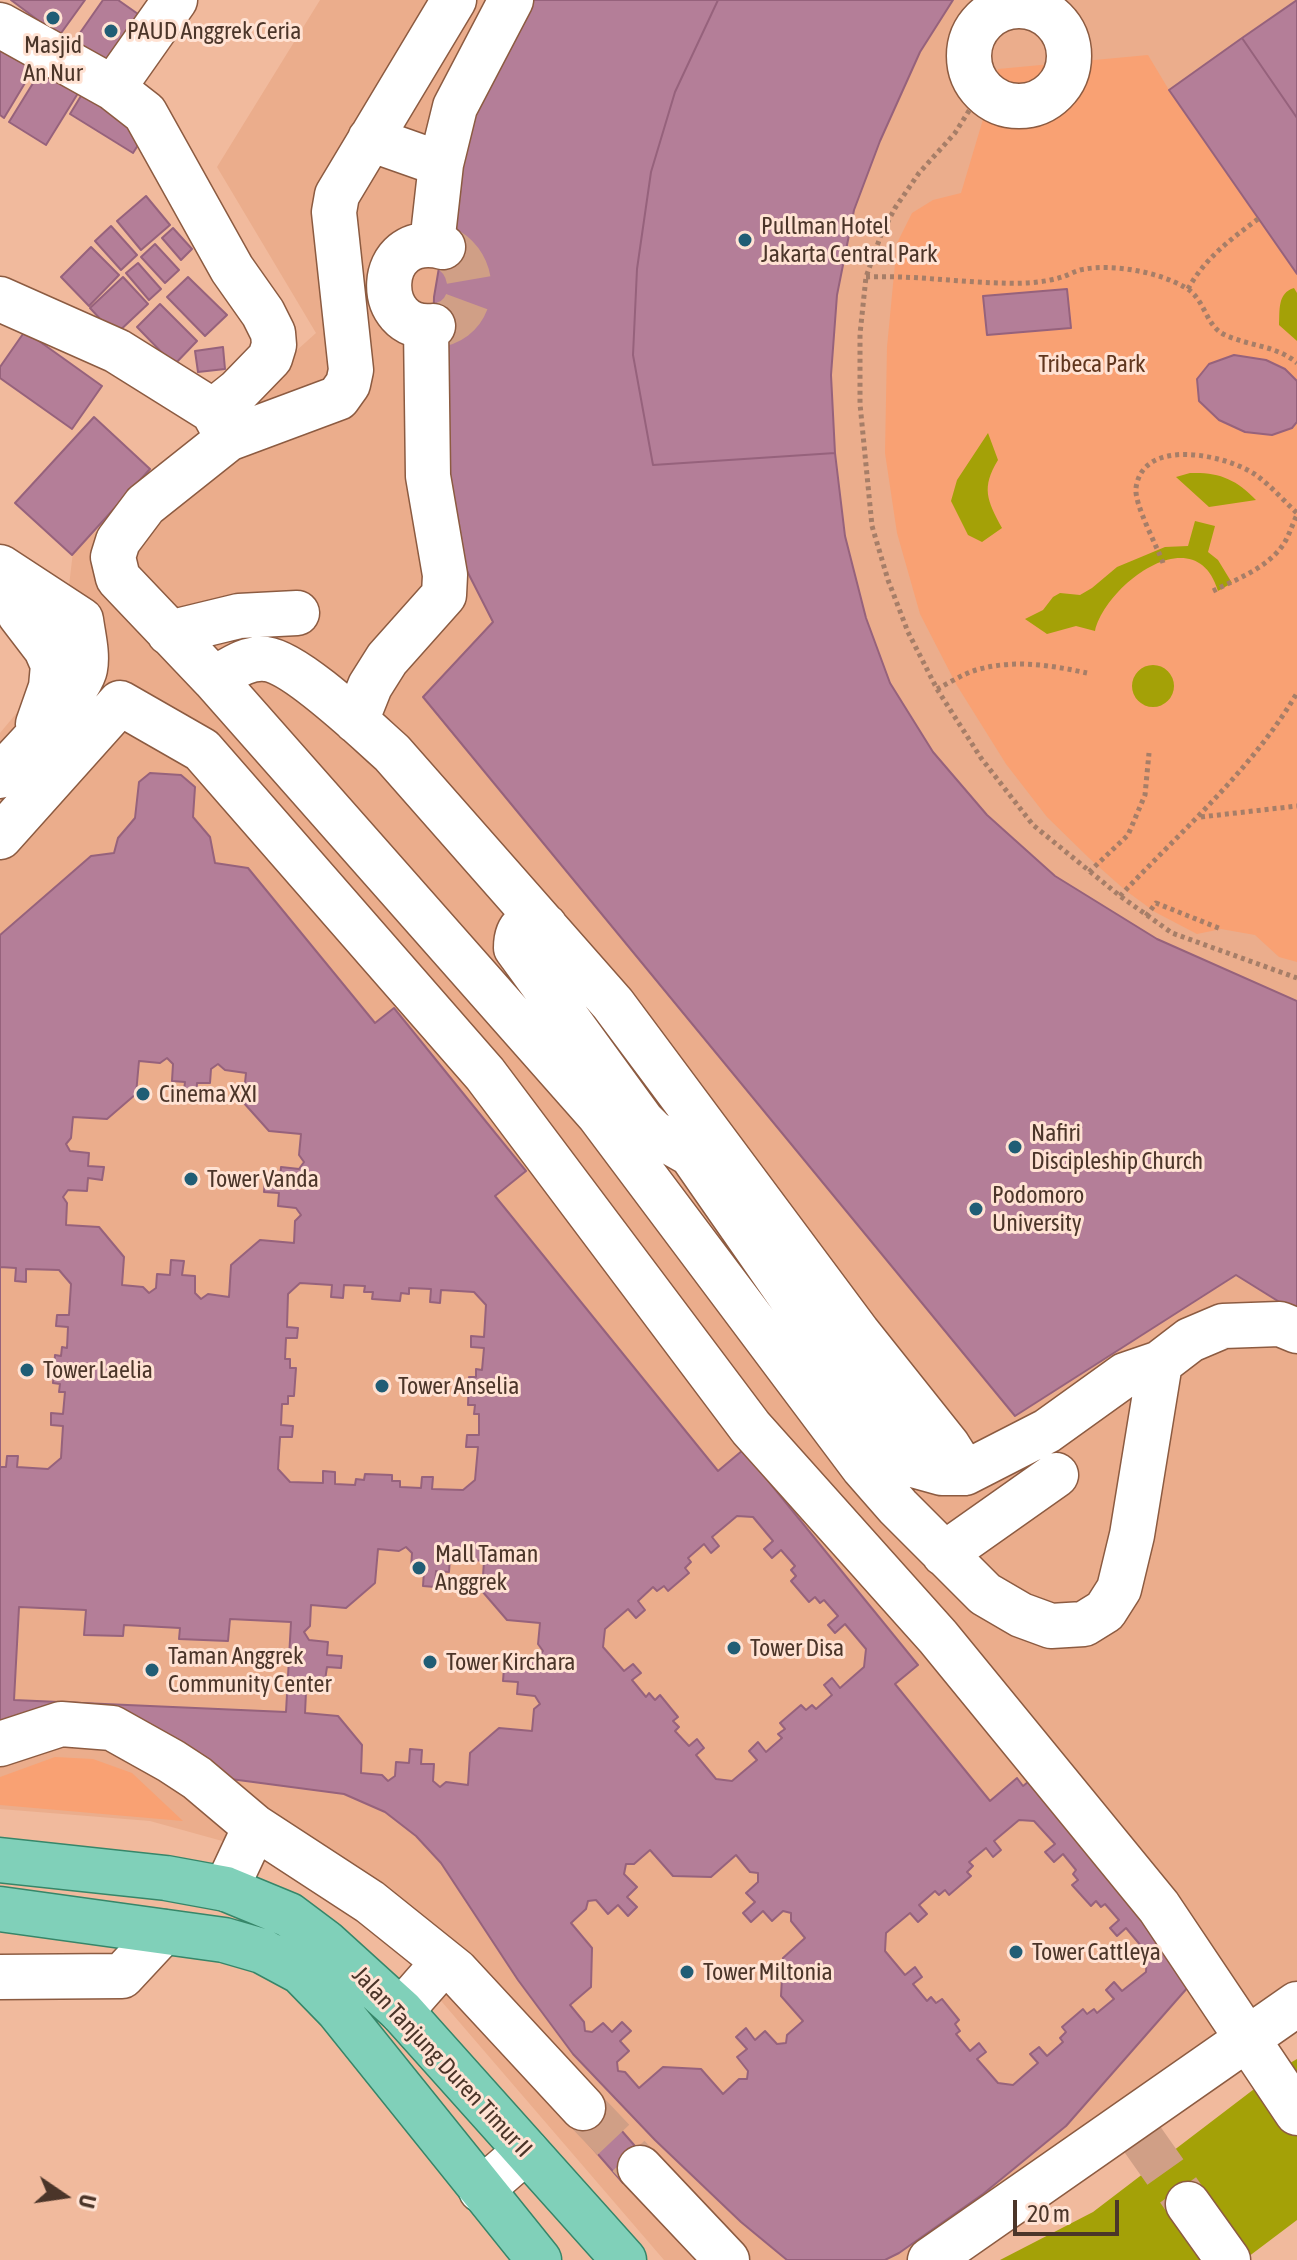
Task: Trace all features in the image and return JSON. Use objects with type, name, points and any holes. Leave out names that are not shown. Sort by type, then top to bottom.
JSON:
[{"type":"main road","name":"Jalan Tanjung Duren Timur II","points":[[0,1860],[166,1878],[226,1889],[289,1915],[325,1942],[401,2011],[624,2260]]},
{"type":"main road","name":"Jalan Tanjung Duren Timur II","points":[[0,1909],[224,1940],[262,1951],[301,1972],[338,2010],[539,2260]]},
{"type":"street","points":[[113,88],[175,0]]},
{"type":"street","points":[[0,299],[117,351],[221,425],[338,398],[348,384],[351,370],[334,212],[345,179],[454,0]]},
{"type":"street","points":[[356,721],[370,686],[387,659],[444,595],[445,575],[428,476],[429,326],[412,323],[400,315],[388,290],[389,275],[394,262],[405,252],[418,246],[437,245],[445,148],[455,107],[511,0]]},
{"type":"street","points":[[1035,5],[1059,25],[1067,40],[1070,57],[1067,74],[1058,89],[1045,100],[1029,106],[1012,107],[995,101],[973,77],[969,61],[970,45],[976,30],[987,17],[1001,9],[1035,5]]},
{"type":"street","points":[[0,25],[113,88],[145,113],[232,269],[273,333],[274,345],[270,358],[238,391],[221,425],[145,505],[118,541],[113,557],[118,578],[214,679],[599,1115],[863,1467],[898,1507],[985,1594],[1021,1615],[1051,1626],[1084,1624],[1105,1611],[1119,1589],[1132,1535],[1160,1363]]},
{"type":"street","points":[[380,123],[445,148]]},
{"type":"street","points":[[0,568],[81,620],[86,666],[83,679],[33,742],[0,776]]},
{"type":"street","points":[[169,633],[239,616],[297,613]]},
{"type":"street","points":[[214,679],[248,660],[267,659],[284,665],[392,753],[613,1004],[688,1130],[858,1333],[948,1446],[965,1473],[1047,1431],[1125,1375],[1160,1363],[1190,1340],[1223,1326],[1280,1324],[1297,1331]]},
{"type":"street","points":[[0,837],[120,703],[202,750],[485,1074],[751,1428],[938,1637],[1159,1907],[1295,2127]]},
{"type":"street","points":[[944,1554],[1056,1475]]},
{"type":"street","points":[[0,1744],[61,1724],[112,1728],[197,1778],[255,1827],[370,1902],[456,1971],[583,2108]]},
{"type":"street","points":[[226,1889],[255,1827]]},
{"type":"street","points":[[0,1977],[122,1976],[163,1932]]},
{"type":"street","points":[[401,2011],[444,1962]]},
{"type":"street","points":[[930,2260],[1054,2155],[1136,2128],[1247,2049],[1297,2004]]},
{"type":"street","points":[[481,2190],[526,2151]]},
{"type":"street","points":[[640,2168],[721,2258]]},
{"type":"street","points":[[1188,2204],[1228,2260]]},
{"type":"path","points":[[982,90],[955,133],[919,173],[895,208],[881,235],[866,277],[860,334],[860,404],[872,526],[898,606],[937,689],[981,758],[1033,825],[1089,872],[1172,933],[1297,978]]},
{"type":"path","points":[[1188,289],[1197,272],[1214,254],[1258,219]]},
{"type":"path","points":[[866,277],[1002,283],[1039,281],[1100,267],[1132,270],[1188,289],[1199,300],[1212,327],[1238,340],[1267,347],[1297,363]]},
{"type":"path","points":[[1163,562],[1144,518],[1136,489],[1145,467],[1161,457],[1185,454],[1217,457],[1256,475],[1297,514],[1283,544],[1272,557],[1214,590]]},
{"type":"path","points":[[937,689],[974,670],[1014,663],[1055,666],[1087,673]]},
{"type":"path","points":[[1120,896],[1200,817],[1297,693]]},
{"type":"path","points":[[1089,872],[1128,835],[1145,795],[1149,753]]},
{"type":"path","points":[[1200,817],[1297,806]]},
{"type":"path","points":[[1146,916],[1156,903],[1221,929]]},
{"type":"shaded area","points":[[320,0],[1297,0],[1297,2032],[1135,2135],[956,2260],[664,2260],[393,1945],[262,1852],[150,1821],[0,1809],[0,733],[60,661],[73,552],[316,333],[217,167]]},
{"type":"shaded area","points":[[1294,288],[1297,293],[1297,341],[1279,325],[1282,298]]},
{"type":"shaded area","points":[[988,433],[998,460],[989,478],[988,494],[1002,528],[982,542],[968,535],[951,501],[957,480]]},
{"type":"shaded area","points":[[1190,473],[1226,478],[1256,500],[1209,507],[1176,477]]},
{"type":"shaded area","points":[[1195,521],[1215,526],[1208,552],[1218,560],[1232,583],[1218,591],[1207,570],[1191,559],[1172,559],[1152,566],[1133,578],[1103,613],[1095,631],[1076,626],[1047,634],[1025,619],[1043,610],[1060,593],[1080,595],[1117,567],[1165,547],[1188,546]]},
{"type":"shaded area","points":[[1153,665],[1168,671],[1174,686],[1168,701],[1153,707],[1138,701],[1132,686],[1138,671]]},
{"type":"shaded area","points":[[1297,2059],[1297,2220],[1244,2260],[1000,2260],[1093,2212]]},
{"type":"green space","name":"Tribeca Park","points":[[1148,55],[1297,274],[1297,962],[1279,957],[1255,935],[1221,929],[1197,934],[1155,912],[1125,890],[1047,817],[1006,764],[956,684],[920,614],[897,533],[885,453],[887,347],[897,243],[912,213],[933,200],[961,193],[998,69]]},
{"type":"green space","points":[[55,1757],[93,1759],[132,1773],[183,1821],[0,1805],[0,1777]]},
{"type":"building","name":"Masjid An Nur","points":[[11,0],[85,0],[59,36]]},
{"type":"building","name":"PAUD Anggrek Ceria","points":[[103,0],[118,0],[148,21],[115,68],[75,40]]},
{"type":"building","points":[[525,0],[718,0],[675,92],[651,172],[637,269],[633,355],[653,465],[835,453],[845,536],[866,618],[890,683],[933,752],[987,815],[1055,876],[1157,939],[1297,1001],[1297,1313],[1236,1275],[1015,1416],[423,697],[493,622],[464,565],[432,370],[434,297],[453,185],[474,114]]},
{"type":"building","name":"Pullman Hotel Jakarta Central Park","points":[[718,0],[953,0],[920,52],[880,141],[854,210],[837,295],[831,375],[835,453],[653,465],[633,355],[637,269],[651,172],[675,92]]},
{"type":"building","points":[[1297,0],[1297,118],[1242,38]]},
{"type":"building","points":[[1242,38],[1297,118],[1297,274],[1169,90]]},
{"type":"building","points":[[0,46],[37,63],[4,118],[0,115]]},
{"type":"building","points":[[43,67],[80,90],[46,145],[9,122]]},
{"type":"building","points":[[84,91],[147,131],[133,153],[70,114]]},
{"type":"building","points":[[146,196],[170,225],[141,250],[117,221]]},
{"type":"building","points":[[111,226],[137,255],[121,270],[95,241]]},
{"type":"building","points":[[173,228],[192,249],[181,260],[162,238]]},
{"type":"building","points":[[155,244],[179,270],[165,283],[141,257]]},
{"type":"building","points":[[91,247],[119,275],[89,306],[61,277]]},
{"type":"building","points":[[138,263],[161,289],[149,300],[126,273]]},
{"type":"building","points":[[123,277],[148,304],[115,335],[90,308]]},
{"type":"building","points":[[188,277],[227,315],[205,336],[167,297]]},
{"type":"building","points":[[1067,289],[1071,328],[987,335],[983,296]]},
{"type":"building","points":[[160,304],[197,341],[174,365],[137,327]]},
{"type":"building","points":[[25,331],[102,386],[72,429],[0,378],[0,367]]},
{"type":"building","points":[[223,347],[225,369],[198,372],[195,351]]},
{"type":"building","points":[[1234,355],[1266,360],[1285,369],[1297,381],[1297,422],[1292,428],[1272,435],[1245,432],[1219,420],[1199,401],[1197,379],[1209,364]]},
{"type":"building","points":[[94,417],[150,469],[72,555],[15,503]]},
{"type":"building","name":"Mall Taman Anggrek","points":[[150,773],[181,775],[195,787],[193,817],[210,837],[215,863],[248,868],[375,1023],[394,1008],[526,1171],[495,1196],[718,1471],[743,1450],[918,1665],[895,1684],[990,1801],[1017,1778],[1023,1786],[1033,1778],[1196,1978],[1066,2126],[983,2194],[899,2253],[885,2260],[787,2260],[741,2222],[655,2140],[573,2054],[518,1980],[441,1863],[416,1836],[385,1812],[344,1794],[223,1778],[0,1723],[0,935],[91,856],[114,853],[118,838],[135,818],[139,782]]},
{"type":"building","name":"Tower Vanda","points":[[167,1058],[173,1064],[172,1081],[185,1082],[183,1098],[196,1099],[197,1083],[210,1083],[211,1069],[218,1064],[225,1070],[246,1073],[243,1102],[269,1131],[301,1134],[299,1155],[304,1162],[299,1169],[281,1167],[280,1180],[265,1179],[264,1192],[279,1193],[278,1206],[296,1208],[301,1215],[295,1221],[294,1243],[260,1240],[231,1265],[229,1297],[208,1294],[201,1299],[195,1293],[195,1276],[182,1275],[184,1261],[171,1260],[170,1275],[157,1274],[156,1288],[149,1293],[143,1287],[122,1285],[124,1257],[99,1227],[66,1225],[67,1203],[63,1197],[68,1190],[87,1191],[88,1178],[102,1180],[104,1167],[88,1166],[89,1153],[70,1151],[66,1144],[71,1138],[73,1117],[107,1119],[136,1094],[139,1061],[160,1063]]},
{"type":"building","name":"Tower Laelia","points":[[0,1267],[16,1268],[15,1281],[26,1282],[26,1269],[59,1270],[71,1284],[69,1315],[57,1315],[56,1326],[68,1327],[67,1348],[62,1347],[61,1356],[55,1355],[53,1383],[60,1384],[59,1392],[65,1392],[63,1414],[51,1413],[51,1425],[63,1426],[61,1458],[48,1469],[17,1467],[18,1456],[7,1456],[6,1467],[0,1467]]},
{"type":"building","name":"Tower Anselia","points":[[300,1283],[332,1285],[331,1297],[343,1298],[344,1285],[365,1286],[364,1292],[373,1292],[372,1299],[400,1301],[401,1293],[409,1294],[409,1288],[431,1289],[430,1302],[440,1303],[441,1290],[474,1292],[486,1305],[484,1337],[471,1336],[471,1347],[484,1348],[482,1370],[476,1369],[476,1377],[469,1377],[468,1405],[475,1405],[474,1414],[479,1414],[479,1435],[467,1435],[466,1447],[478,1447],[475,1480],[463,1490],[432,1489],[433,1477],[422,1477],[421,1488],[400,1487],[400,1481],[392,1481],[392,1475],[365,1474],[364,1480],[356,1479],[355,1485],[335,1484],[335,1472],[323,1471],[323,1483],[290,1482],[278,1469],[280,1437],[292,1437],[293,1426],[281,1425],[282,1404],[288,1404],[288,1396],[294,1396],[296,1368],[290,1368],[290,1359],[285,1359],[286,1338],[297,1338],[298,1328],[287,1327],[288,1294]]},
{"type":"building","name":"Tower Disa","points":[[737,1516],[753,1517],[773,1541],[764,1549],[772,1558],[781,1550],[795,1566],[791,1570],[796,1576],[791,1581],[809,1602],[815,1597],[820,1603],[824,1600],[838,1616],[828,1625],[835,1633],[845,1624],[866,1649],[864,1667],[840,1688],[832,1678],[824,1685],[832,1695],[816,1709],[812,1705],[806,1710],[801,1705],[780,1723],[785,1729],[778,1734],[782,1738],[766,1752],[758,1742],[749,1751],[757,1760],[732,1781],[716,1779],[696,1755],[704,1748],[697,1739],[689,1746],[675,1731],[679,1727],[673,1721],[678,1717],[660,1695],[655,1700],[649,1693],[646,1697],[632,1680],[641,1673],[633,1664],[624,1671],[603,1647],[605,1629],[628,1609],[636,1618],[645,1610],[638,1601],[653,1587],[657,1591],[664,1586],[668,1591],[689,1573],[685,1568],[691,1562],[688,1558],[704,1544],[711,1553],[719,1546],[712,1537]]},
{"type":"building","name":"Tower Kirchara","points":[[406,1547],[412,1553],[411,1569],[424,1571],[423,1586],[435,1587],[436,1571],[449,1572],[450,1557],[457,1553],[463,1559],[484,1561],[482,1591],[507,1620],[540,1623],[538,1644],[543,1651],[537,1657],[519,1656],[519,1669],[504,1668],[503,1681],[518,1682],[517,1694],[535,1696],[540,1704],[534,1709],[532,1731],[499,1728],[470,1753],[468,1785],[446,1782],[440,1787],[433,1781],[434,1764],[421,1764],[422,1750],[410,1749],[409,1763],[396,1762],[395,1776],[388,1781],[382,1775],[361,1773],[362,1745],[338,1716],[305,1713],[306,1692],[301,1685],[307,1678],[325,1680],[327,1667],[341,1668],[342,1656],[327,1655],[328,1642],[309,1640],[304,1632],[310,1626],[311,1605],[346,1608],[375,1583],[378,1549],[399,1551]]},
{"type":"building","name":"Taman Anggrek Community Center","points":[[19,1607],[86,1610],[84,1635],[123,1636],[124,1625],[180,1628],[179,1639],[228,1641],[230,1619],[291,1622],[286,1712],[14,1700]]},
{"type":"building","name":"Tower Cattleya","points":[[1019,1820],[1034,1821],[1055,1844],[1045,1852],[1054,1862],[1063,1854],[1076,1870],[1073,1874],[1078,1880],[1072,1885],[1091,1906],[1096,1901],[1101,1907],[1105,1904],[1119,1920],[1110,1928],[1117,1936],[1126,1928],[1147,1953],[1146,1972],[1122,1991],[1114,1982],[1106,1990],[1114,1999],[1097,2013],[1094,2009],[1087,2014],[1083,2009],[1062,2027],[1066,2032],[1060,2038],[1063,2042],[1047,2056],[1039,2047],[1030,2054],[1038,2063],[1013,2085],[998,2083],[977,2059],[986,2052],[979,2043],[970,2051],[956,2034],[960,2031],[955,2024],[959,2020],[942,1999],[936,2003],[931,1997],[927,2001],[913,1984],[922,1977],[915,1967],[905,1975],[885,1951],[886,1933],[910,1913],[918,1922],[927,1914],[919,1905],[935,1891],[939,1895],[945,1890],[949,1895],[971,1876],[967,1872],[973,1866],[969,1862],[986,1848],[993,1857],[1001,1850],[994,1841]]},
{"type":"building","name":"Tower Miltonia","points":[[650,1850],[673,1876],[711,1877],[736,1855],[750,1872],[758,1873],[758,1882],[746,1893],[755,1902],[743,1913],[751,1922],[763,1911],[772,1921],[783,1911],[791,1913],[791,1921],[805,1938],[783,1958],[781,1996],[803,2021],[787,2035],[786,2043],[777,2044],[765,2031],[755,2040],[746,2028],[736,2037],[747,2049],[737,2057],[748,2071],[747,2079],[739,2079],[723,2094],[701,2069],[663,2067],[639,2088],[625,2072],[618,2071],[617,2062],[629,2051],[620,2041],[631,2031],[622,2022],[612,2032],[603,2023],[592,2032],[585,2031],[584,2022],[570,2005],[591,1987],[592,1948],[571,1923],[586,1909],[588,1901],[596,1900],[608,1914],[618,1905],[628,1916],[637,1907],[627,1897],[637,1887],[624,1874],[626,1864],[634,1864]]},
{"type":"building","points":[[594,2099],[648,2161],[623,2183],[569,2121]]},
{"type":"tunnel","points":[[433,326],[448,322],[459,314],[466,304],[469,291],[464,266],[443,247]]},
{"type":"tunnel","points":[[583,2108],[640,2168]]},
{"type":"tunnel","points":[[1140,2136],[1188,2204]]},
{"type":"place","name":"Masjid An Nur","points":[[53,18]]},
{"type":"place","name":"PAUD Anggrek Ceria","points":[[111,31]]},
{"type":"place","name":"Pullman Hotel Jakarta Central Park","points":[[745,240]]},
{"type":"place","name":"Cinema XXI","points":[[143,1094]]},
{"type":"place","name":"Nafiri Discipleship Church","points":[[1015,1147]]},
{"type":"place","name":"Tower Vanda","points":[[191,1179]]},
{"type":"place","name":"Podomoro University","points":[[976,1209]]},
{"type":"place","name":"Tower Laelia","points":[[27,1370]]},
{"type":"place","name":"Tower Anselia","points":[[382,1386]]},
{"type":"place","name":"Mall Taman Anggrek","points":[[419,1568]]},
{"type":"place","name":"Tower Disa","points":[[734,1648]]},
{"type":"place","name":"Tower Kirchara","points":[[430,1662]]},
{"type":"place","name":"Taman Anggrek Community Center","points":[[152,1670]]},
{"type":"place","name":"Tower Cattleya","points":[[1016,1952]]},
{"type":"place","name":"Tower Miltonia","points":[[687,1972]]}]
